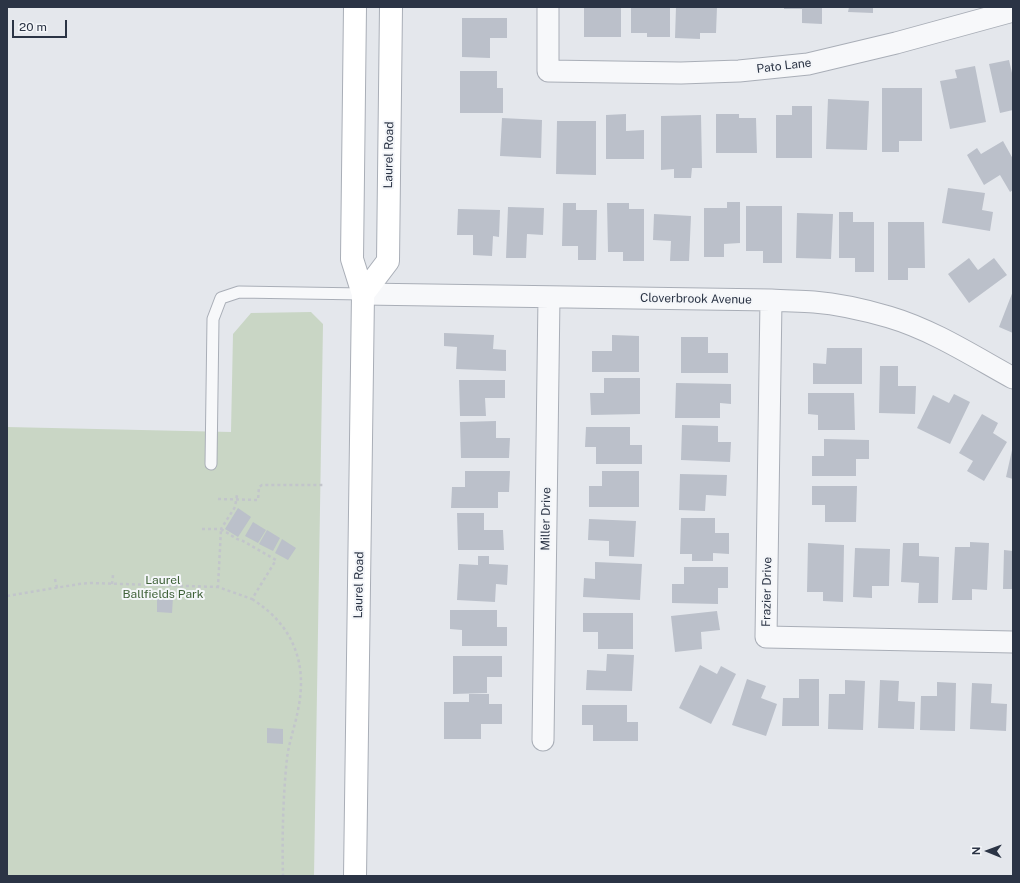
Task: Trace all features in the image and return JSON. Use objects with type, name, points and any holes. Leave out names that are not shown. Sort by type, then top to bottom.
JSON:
[{"type":"main road","name":"Laurel Road","points":[[355,7],[352,259],[363,294],[355,876]]},
{"type":"main road","name":"Laurel Road","points":[[363,294],[388,261],[391,7]]},
{"type":"street","name":"Pato Lane","points":[[548,7],[548,71],[681,73],[725,72],[808,64],[896,43],[1013,12]]},
{"type":"street","name":"Cloverbrook Avenue","points":[[363,294],[771,300],[815,302],[890,318],[929,333],[1013,378]]},
{"type":"street","name":"Miller Drive","points":[[543,740],[549,297]]},
{"type":"street","name":"Frazier Drive","points":[[771,300],[766,637],[1013,642]]},
{"type":"lane","points":[[211,464],[213,319],[221,298],[239,292],[363,294]]},
{"type":"path","points":[[218,499],[258,500],[259,487],[262,485],[324,485]]},
{"type":"path","points":[[218,587],[221,529],[235,507],[237,495]]},
{"type":"path","points":[[202,529],[221,529],[276,560],[252,599]]},
{"type":"path","points":[[112,584],[113,575]]},
{"type":"path","points":[[55,579],[57,588]]},
{"type":"path","points":[[7,596],[79,584],[218,587],[252,599],[265,607],[282,625],[294,645],[300,663],[302,677],[298,710],[288,754],[286,773],[283,876]]},
{"type":"green space","name":"Laurel Ballfields Park","points":[[311,312],[323,324],[314,876],[7,876],[7,427],[231,432],[233,334],[251,313]]},
{"type":"building","points":[[584,7],[621,7],[621,37],[584,37]]},
{"type":"building","points":[[631,7],[670,7],[670,37],[647,37],[647,33],[631,33]]},
{"type":"building","points":[[676,7],[717,7],[716,33],[700,33],[700,39],[675,38]]},
{"type":"building","points":[[784,7],[822,7],[822,24],[802,23],[802,9],[784,9]]},
{"type":"building","points":[[849,7],[873,7],[873,13],[848,12]]},
{"type":"building","points":[[462,18],[507,18],[507,38],[490,38],[490,58],[462,57]]},
{"type":"building","points":[[1009,60],[1013,73],[1013,110],[1000,113],[989,64]]},
{"type":"building","points":[[975,66],[986,122],[950,129],[940,81],[957,78],[955,70]]},
{"type":"building","points":[[460,71],[497,71],[497,88],[503,88],[503,113],[460,113]]},
{"type":"building","points":[[882,88],[922,88],[922,141],[899,141],[899,152],[882,152]]},
{"type":"building","points":[[828,99],[869,101],[867,150],[826,149]]},
{"type":"building","points":[[792,106],[812,106],[812,158],[776,158],[776,115],[792,115]]},
{"type":"building","points":[[626,114],[626,131],[644,130],[644,159],[606,159],[606,115]]},
{"type":"building","points":[[716,114],[739,114],[739,118],[756,118],[757,153],[716,153]]},
{"type":"building","points":[[701,115],[702,168],[692,168],[691,178],[674,178],[674,169],[661,170],[661,116]]},
{"type":"building","points":[[502,118],[542,120],[541,158],[500,156]]},
{"type":"building","points":[[557,121],[596,121],[596,175],[556,174]]},
{"type":"building","points":[[1003,141],[1013,159],[1013,190],[1010,192],[1000,175],[984,185],[967,155],[977,148],[981,154]]},
{"type":"building","points":[[948,188],[985,193],[982,210],[993,212],[990,231],[942,223]]},
{"type":"building","points":[[727,202],[740,202],[740,243],[724,244],[724,257],[704,257],[704,208],[727,208]]},
{"type":"building","points":[[563,203],[576,203],[576,210],[597,210],[596,260],[578,260],[578,246],[562,246]]},
{"type":"building","points":[[607,203],[629,203],[629,209],[644,209],[644,261],[623,261],[623,252],[608,252]]},
{"type":"building","points":[[746,206],[782,206],[782,263],[763,263],[763,251],[746,251]]},
{"type":"building","points":[[508,207],[544,208],[543,235],[527,234],[526,258],[506,258]]},
{"type":"building","points":[[458,209],[500,210],[499,237],[493,236],[492,256],[473,255],[473,235],[457,235]]},
{"type":"building","points":[[839,212],[853,212],[853,222],[874,222],[874,272],[855,272],[855,258],[839,258]]},
{"type":"building","points":[[797,213],[833,214],[831,259],[796,258]]},
{"type":"building","points":[[654,214],[691,216],[689,261],[670,261],[671,241],[653,240]]},
{"type":"building","points":[[888,222],[924,222],[925,268],[908,268],[908,280],[888,280]]},
{"type":"building","points":[[969,258],[978,270],[994,258],[1007,275],[969,303],[948,274]]},
{"type":"building","points":[[1013,291],[1013,333],[999,327]]},
{"type":"building","points":[[444,333],[494,335],[493,349],[506,350],[506,371],[456,369],[457,347],[444,346]]},
{"type":"building","points":[[612,335],[639,336],[639,372],[592,372],[592,351],[612,351]]},
{"type":"building","points":[[681,337],[708,337],[708,353],[728,353],[728,373],[681,373]]},
{"type":"building","points":[[827,348],[862,348],[862,384],[813,384],[813,363],[826,364]]},
{"type":"building","points":[[880,366],[898,366],[898,386],[916,386],[915,414],[879,413]]},
{"type":"building","points":[[604,378],[640,378],[640,414],[591,415],[590,393],[604,393]]},
{"type":"building","points":[[459,380],[505,380],[505,398],[485,398],[486,416],[460,416]]},
{"type":"building","points":[[676,383],[731,384],[731,404],[720,403],[720,418],[675,418]]},
{"type":"building","points":[[808,393],[854,393],[855,430],[818,430],[818,415],[808,414]]},
{"type":"building","points":[[954,394],[970,402],[950,444],[917,428],[933,395],[949,403]]},
{"type":"building","points":[[982,414],[998,423],[993,433],[1007,442],[984,481],[967,471],[973,461],[959,453]]},
{"type":"building","points":[[496,421],[496,438],[510,438],[509,458],[461,458],[460,422]]},
{"type":"building","points":[[682,425],[718,426],[718,442],[731,442],[730,462],[681,460]]},
{"type":"building","points":[[586,427],[630,427],[630,445],[642,445],[642,464],[596,464],[596,447],[585,447]]},
{"type":"building","points":[[824,439],[869,440],[869,459],[856,459],[856,476],[812,476],[812,456],[824,456]]},
{"type":"building","points":[[1013,450],[1013,479],[1006,477]]},
{"type":"building","points":[[465,471],[510,471],[509,492],[498,492],[498,508],[451,508],[452,487],[465,487]]},
{"type":"building","points":[[602,471],[639,471],[639,507],[589,507],[589,486],[602,486]]},
{"type":"building","points":[[680,474],[727,475],[726,496],[706,495],[705,511],[679,510]]},
{"type":"building","points":[[812,486],[857,486],[856,522],[825,522],[825,505],[812,505]]},
{"type":"building","points":[[238,508],[251,517],[238,537],[225,529]]},
{"type":"building","points":[[457,513],[484,513],[484,530],[503,530],[504,550],[458,550]]},
{"type":"building","points":[[681,518],[715,518],[715,533],[729,533],[729,554],[713,553],[713,561],[692,561],[692,554],[680,554]]},
{"type":"building","points":[[589,519],[636,521],[634,557],[609,556],[609,541],[588,540]]},
{"type":"building","points":[[253,522],[266,530],[258,543],[245,536]]},
{"type":"building","points":[[267,530],[280,538],[273,551],[259,544]]},
{"type":"building","points":[[282,539],[296,548],[288,560],[275,553]]},
{"type":"building","points":[[970,542],[989,543],[987,590],[972,589],[972,600],[952,600],[955,547],[970,547]]},
{"type":"building","points":[[808,543],[844,545],[843,602],[823,601],[823,592],[807,592]]},
{"type":"building","points":[[903,543],[919,543],[919,556],[939,557],[938,603],[918,603],[919,583],[901,582]]},
{"type":"building","points":[[855,548],[890,549],[889,586],[872,586],[872,598],[853,597]]},
{"type":"building","points":[[1004,550],[1013,551],[1013,589],[1003,589]]},
{"type":"building","points":[[478,556],[489,556],[489,564],[508,565],[507,585],[496,584],[495,602],[457,600],[459,564],[478,565]]},
{"type":"building","points":[[595,562],[642,564],[640,600],[583,597],[584,578],[595,579]]},
{"type":"building","points":[[684,567],[728,567],[728,588],[718,588],[718,604],[672,603],[672,584],[684,584]]},
{"type":"building","points":[[157,597],[173,597],[172,613],[157,612]]},
{"type":"building","points":[[450,610],[497,610],[497,627],[507,627],[507,646],[462,646],[462,630],[450,629]]},
{"type":"building","points":[[717,611],[720,630],[701,632],[702,649],[675,652],[671,616]]},
{"type":"building","points":[[583,613],[633,613],[633,649],[598,649],[598,632],[583,632]]},
{"type":"building","points":[[607,654],[634,655],[632,691],[586,690],[587,670],[606,671]]},
{"type":"building","points":[[453,656],[502,656],[502,677],[487,677],[487,693],[453,694]]},
{"type":"building","points":[[700,665],[717,674],[721,666],[736,674],[711,724],[679,708]]},
{"type":"building","points":[[747,679],[766,686],[761,698],[777,704],[766,736],[732,725]]},
{"type":"building","points":[[799,679],[819,679],[819,726],[782,726],[783,698],[799,698]]},
{"type":"building","points":[[845,680],[865,681],[863,730],[828,729],[829,694],[845,694]]},
{"type":"building","points":[[880,680],[899,681],[898,701],[915,702],[914,729],[878,728]]},
{"type":"building","points":[[937,682],[956,683],[955,731],[920,730],[921,696],[937,696]]},
{"type":"building","points":[[972,683],[992,684],[991,703],[1007,704],[1006,731],[970,729]]},
{"type":"building","points":[[469,694],[489,694],[489,704],[502,704],[502,724],[481,724],[481,739],[444,739],[444,702],[469,702]]},
{"type":"building","points":[[582,705],[627,705],[627,722],[638,722],[638,741],[593,741],[593,725],[582,725]]},
{"type":"building","points":[[267,728],[283,729],[283,744],[267,743]]}]
